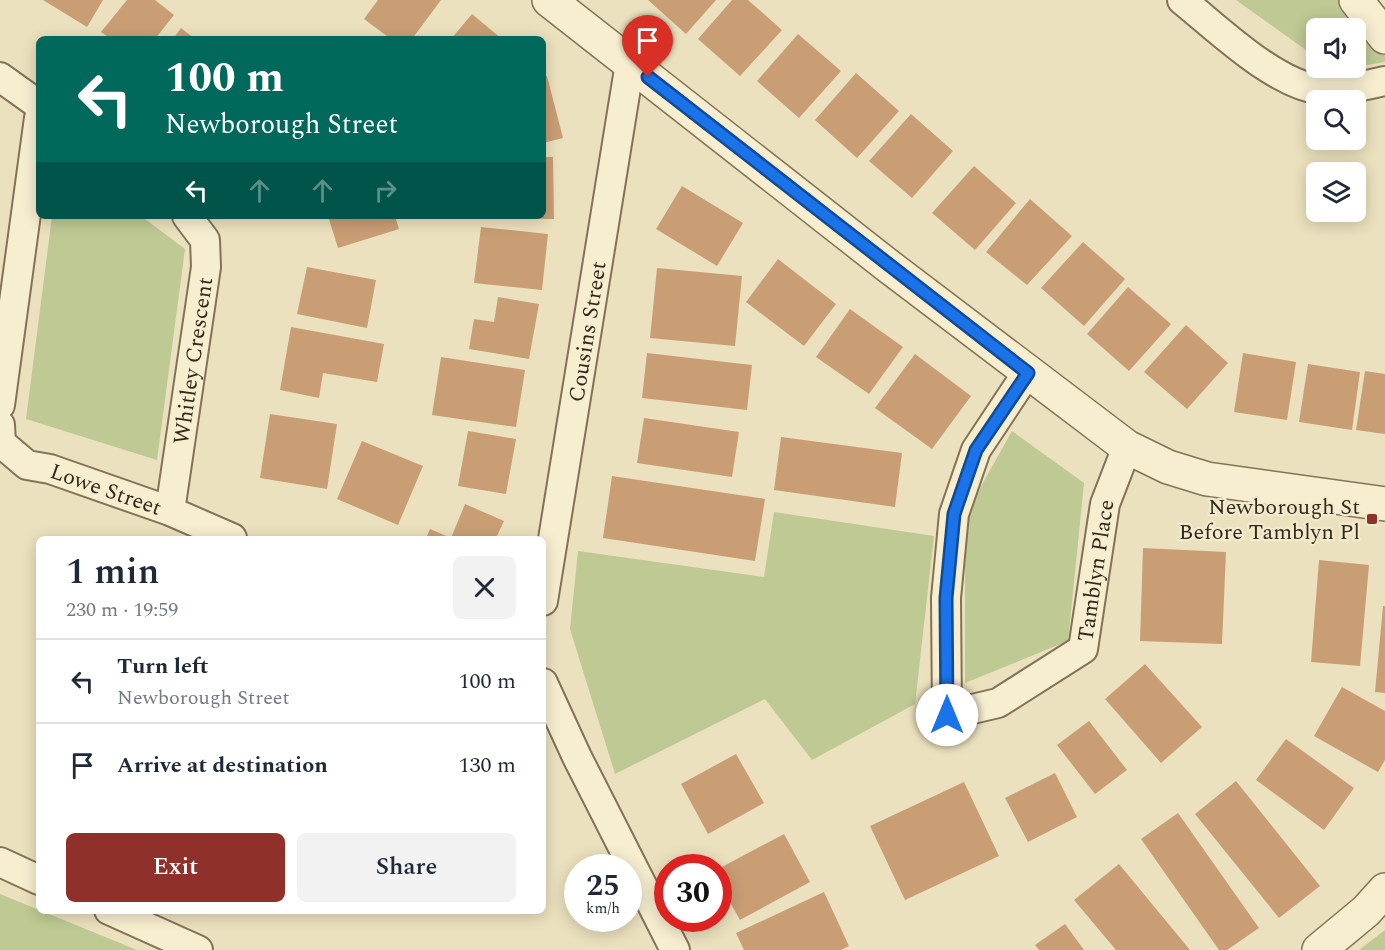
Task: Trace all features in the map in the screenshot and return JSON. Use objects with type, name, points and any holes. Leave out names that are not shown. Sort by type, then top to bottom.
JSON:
[{"type":"street","points":[[549,0],[1028,373],[1127,447],[1168,467],[1207,479],[1385,504]]},
{"type":"street","points":[[1182,0],[1267,67],[1295,83],[1321,90],[1350,88],[1385,81]]},
{"type":"street","points":[[1356,0],[1385,37]]},
{"type":"street","name":"Cousins Street","points":[[546,582],[630,63]]},
{"type":"street","points":[[0,76],[36,103]]},
{"type":"street","points":[[0,405],[36,140]]},
{"type":"street","name":"Whitley Crescent","points":[[170,511],[206,267],[205,240],[189,219]]},
{"type":"street","name":"Tamblyn Place","points":[[1028,373],[976,450],[954,514],[946,598],[947,715],[998,703],[1083,649],[1105,504],[1127,447]]},
{"type":"street","name":"Lowe Street","points":[[0,425],[1,444],[27,465],[50,469],[170,511],[227,536]]},
{"type":"street","points":[[546,689],[675,950]]},
{"type":"street","points":[[0,862],[36,879]]},
{"type":"street","points":[[1319,950],[1365,911],[1385,890]]},
{"type":"street","points":[[118,914],[198,950]]},
{"type":"green space","points":[[1236,0],[1343,0],[1357,18],[1306,18],[1306,50]]},
{"type":"green space","points":[[1366,30],[1385,54],[1385,62],[1366,65]]},
{"type":"green space","points":[[52,219],[145,219],[185,249],[157,460],[26,419]]},
{"type":"green space","points":[[1012,431],[1084,483],[1068,641],[965,683],[965,515]]},
{"type":"green space","points":[[774,512],[934,536],[915,704],[812,760],[765,699],[615,774],[570,629],[578,551],[764,577]]},
{"type":"green space","points":[[0,894],[36,909],[36,914],[49,914],[137,950],[0,950]]},
{"type":"green space","points":[[1385,930],[1385,950],[1359,950]]},
{"type":"building","points":[[43,0],[103,0],[87,27]]},
{"type":"building","points":[[127,0],[155,0],[174,15],[157,36],[107,36],[101,32]]},
{"type":"building","points":[[378,0],[441,0],[414,36],[387,36],[364,19]]},
{"type":"building","points":[[648,0],[716,0],[686,34]]},
{"type":"building","points":[[732,0],[748,0],[782,30],[740,76],[698,39]]},
{"type":"building","points":[[472,14],[498,36],[454,36]]},
{"type":"building","points":[[181,28],[191,36],[175,36]]},
{"type":"building","points":[[798,34],[841,71],[799,118],[757,81]]},
{"type":"building","points":[[856,73],[899,111],[857,158],[815,120]]},
{"type":"building","points":[[546,76],[563,138],[546,142]]},
{"type":"building","points":[[911,114],[953,151],[912,198],[869,161]]},
{"type":"building","points":[[546,157],[553,157],[554,219],[546,219]]},
{"type":"building","points":[[974,166],[1016,203],[975,250],[932,213]]},
{"type":"building","points":[[682,186],[743,223],[717,266],[656,229]]},
{"type":"building","points":[[1030,199],[1072,236],[1027,285],[986,252]]},
{"type":"building","points":[[329,219],[396,219],[399,229],[338,248]]},
{"type":"building","points":[[481,227],[548,234],[542,290],[474,283]]},
{"type":"building","points":[[1083,242],[1125,279],[1084,326],[1041,288]]},
{"type":"building","points":[[778,259],[836,304],[804,346],[746,302]]},
{"type":"building","points":[[307,267],[376,280],[367,328],[297,314]]},
{"type":"building","points":[[657,268],[742,276],[735,346],[650,338]]},
{"type":"building","points":[[1128,287],[1171,324],[1129,371],[1087,334]]},
{"type":"building","points":[[498,297],[539,304],[529,359],[469,349],[474,319],[494,322]]},
{"type":"building","points":[[850,309],[903,347],[869,394],[816,357]]},
{"type":"building","points":[[1186,325],[1228,363],[1187,409],[1144,372]]},
{"type":"building","points":[[291,327],[384,344],[377,382],[323,373],[319,398],[280,390]]},
{"type":"building","points":[[647,353],[752,365],[747,410],[642,398]]},
{"type":"building","points":[[1243,353],[1296,362],[1287,420],[1234,412]]},
{"type":"building","points":[[915,354],[971,396],[932,449],[875,408]]},
{"type":"building","points":[[441,357],[525,370],[516,427],[432,415]]},
{"type":"building","points":[[1308,364],[1360,372],[1352,430],[1299,422]]},
{"type":"building","points":[[1365,371],[1385,374],[1385,434],[1356,430]]},
{"type":"building","points":[[270,414],[337,424],[327,489],[260,478]]},
{"type":"building","points":[[644,418],[739,432],[732,477],[637,463]]},
{"type":"building","points":[[468,431],[516,439],[506,494],[458,486]]},
{"type":"building","points":[[781,437],[902,453],[895,507],[774,490]]},
{"type":"building","points":[[362,441],[423,466],[398,525],[337,499]]},
{"type":"building","points":[[612,476],[765,499],[755,561],[603,538]]},
{"type":"building","points":[[465,504],[504,521],[497,536],[452,536]]},
{"type":"building","points":[[430,529],[446,536],[427,536]]},
{"type":"building","points":[[1143,548],[1226,552],[1222,644],[1140,641]]},
{"type":"building","points":[[1319,560],[1369,565],[1360,666],[1311,662]]},
{"type":"building","points":[[1383,606],[1385,606],[1385,693],[1375,692]]},
{"type":"building","points":[[1145,664],[1202,727],[1161,763],[1105,699]]},
{"type":"building","points":[[1342,687],[1385,711],[1385,760],[1378,772],[1314,736]]},
{"type":"building","points":[[1089,721],[1127,770],[1095,794],[1057,745]]},
{"type":"building","points":[[1286,739],[1354,788],[1324,830],[1256,780]]},
{"type":"building","points":[[736,754],[764,803],[708,834],[681,784]]},
{"type":"building","points":[[1055,773],[1077,817],[1028,842],[1005,798]]},
{"type":"building","points":[[1236,781],[1320,886],[1279,918],[1195,814]]},
{"type":"building","points":[[964,782],[999,856],[905,900],[870,826]]},
{"type":"building","points":[[1178,813],[1259,928],[1227,950],[1219,950],[1141,839]]},
{"type":"building","points":[[784,834],[810,882],[740,920],[732,906],[732,862]]},
{"type":"building","points":[[1119,864],[1190,950],[1116,950],[1074,900]]},
{"type":"building","points":[[824,892],[849,946],[841,950],[744,950],[736,933]]},
{"type":"building","points":[[1065,924],[1084,950],[1039,950],[1035,945]]},
{"type":"place","name":"Newborough St Before Tamblyn Pl","points":[[1372,519]]},
{"type":"route","points":[[648,77],[1028,373],[976,450],[954,514],[946,598],[947,715]]}]
